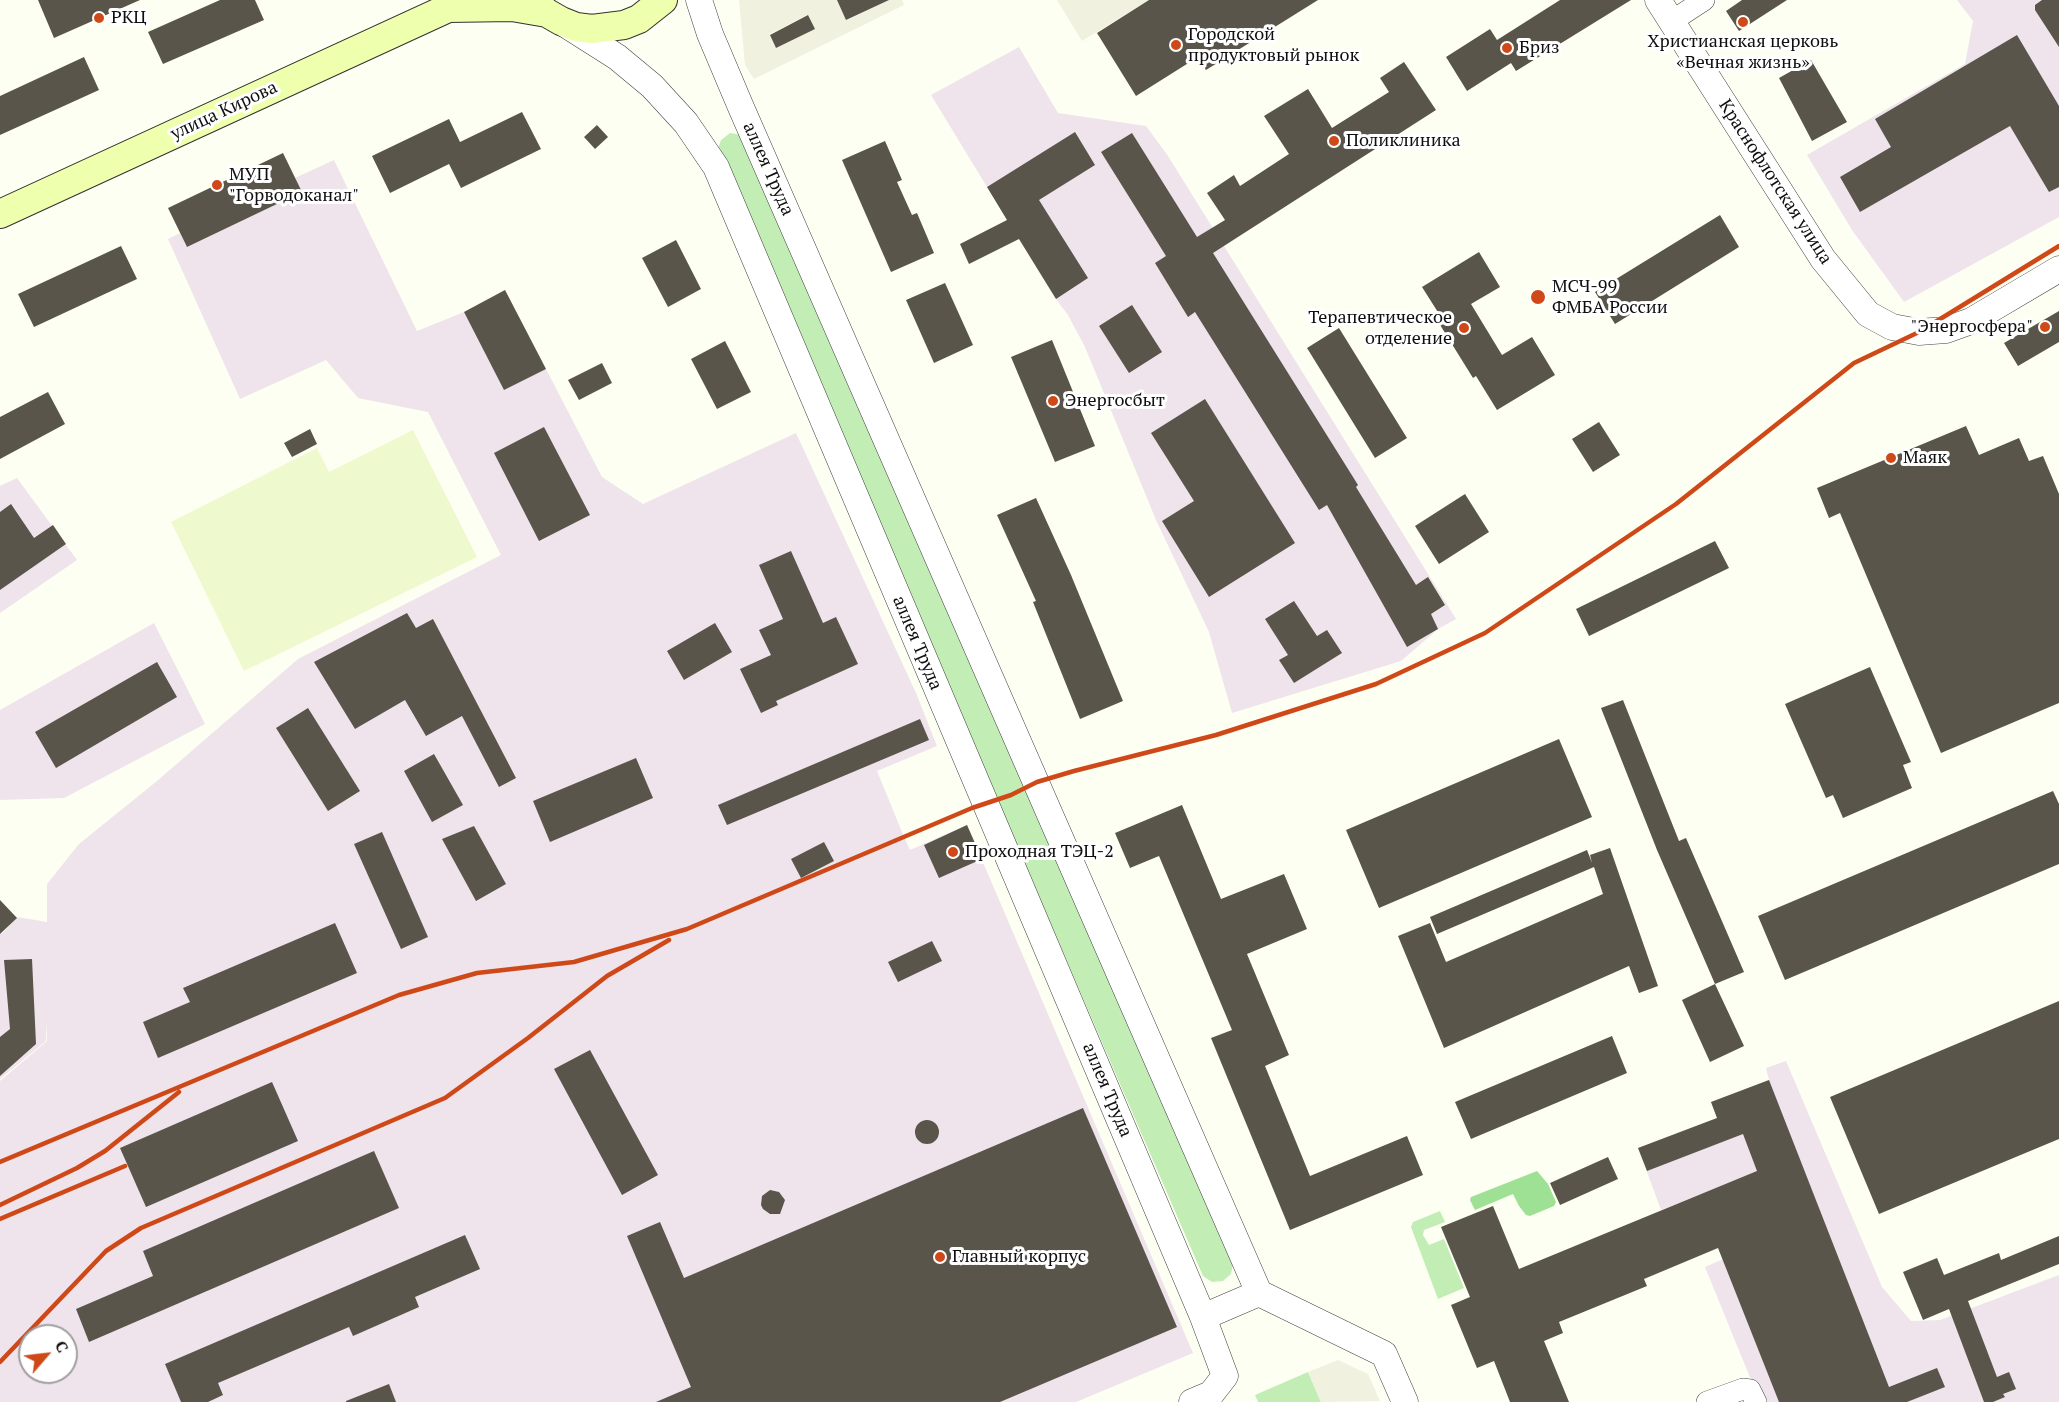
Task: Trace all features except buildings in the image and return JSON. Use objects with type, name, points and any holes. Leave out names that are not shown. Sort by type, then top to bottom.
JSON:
[{"type":"main road","name":"улица Кирова","points":[[0,214],[454,4],[546,11],[576,27],[608,28],[639,19],[663,0]]},
{"type":"street","name":"аллея Труда","points":[[699,0],[710,34],[744,116],[1259,1293]]},
{"type":"street","points":[[1665,11],[1704,0]]},
{"type":"street","name":"аллея Труда","points":[[546,11],[617,57],[652,86],[686,123],[716,167],[1203,1317],[1225,1376],[1211,1394],[1192,1402]]},
{"type":"street","name":"Краснофлотская улица","points":[[1665,11],[1823,259],[1868,314],[1892,327],[1919,332],[1946,330],[1971,321],[2059,269]]},
{"type":"street","points":[[1203,1317],[1259,1293],[1384,1354],[1405,1402]]},
{"type":"street","points":[[1707,1402],[1743,1389],[1750,1390],[1756,1402]]},
{"type":"shaded area","points":[[739,0],[837,0],[847,20],[889,0],[902,0],[904,5],[754,79],[745,65]],"holes":[[[807,15],[814,29],[776,48],[770,34]]]},
{"type":"shaded area","points":[[1057,0],[1149,0],[1082,41]]},
{"type":"shaded area","points":[[1957,0],[2059,0],[2059,217],[1904,302],[1852,230],[1807,155],[1965,64],[1973,21]]},
{"type":"shaded area","points":[[1019,47],[1058,113],[1146,126],[1168,156],[1456,619],[1438,629],[1401,661],[1232,713],[1209,632],[1156,520],[1085,347],[1068,315],[931,95]]},
{"type":"shaded area","points":[[334,160],[417,331],[464,312],[505,290],[602,477],[643,504],[796,433],[916,693],[937,746],[877,771],[904,837],[910,850],[967,825],[1193,1353],[1076,1402],[0,1402],[0,1081],[47,1041],[46,1019],[46,1041],[0,1079],[0,932],[2,934],[17,917],[47,922],[47,884],[79,844],[157,781],[298,659],[501,555],[428,412],[358,398],[326,360],[240,399],[168,239],[180,233],[187,247],[301,192],[295,178]]},
{"type":"shaded area","points":[[17,478],[77,560],[0,613],[0,486]]},
{"type":"shaded area","points":[[154,623],[205,724],[64,798],[0,800],[0,710]]},
{"type":"shaded area","points":[[1786,1061],[1882,1287],[1911,1321],[1940,1320],[2059,1275],[2059,1402],[1760,1402],[1705,1267],[1758,1244],[1736,1180],[1661,1210],[1638,1148],[1717,1118],[1711,1102],[1769,1080],[1766,1068]]},
{"type":"shaded area","points":[[1338,1360],[1368,1374],[1380,1401],[1321,1402],[1308,1372]]},
{"type":"green space","points":[[730,133],[742,135],[1233,1264],[1231,1274],[1223,1281],[1212,1282],[1203,1276],[717,151],[721,140]]},
{"type":"green space","points":[[413,430],[477,557],[244,671],[171,522],[317,448],[329,472]]},
{"type":"green space","points":[[1537,1171],[1548,1184],[1556,1202],[1554,1206],[1530,1216],[1526,1215],[1513,1194],[1475,1210],[1470,1200],[1471,1197]]},
{"type":"green space","points":[[1440,1211],[1445,1222],[1424,1230],[1423,1235],[1429,1245],[1444,1239],[1464,1288],[1438,1299],[1411,1227],[1413,1222]]},
{"type":"green space","points":[[1308,1372],[1321,1402],[1258,1402],[1255,1395]]},
{"type":"railway","points":[[0,1162],[399,995],[477,973],[574,962],[687,929],[972,808],[1011,795],[1037,782],[1216,735],[1376,684],[1485,633],[1676,504],[1854,363],[1919,332],[2059,246]]},
{"type":"railway","points":[[0,1362],[106,1251],[141,1228],[445,1098],[528,1038],[607,976],[669,940]]},
{"type":"railway","points":[[0,1205],[77,1168],[105,1151],[179,1092]]},
{"type":"railway","points":[[0,1219],[125,1166]]},
{"type":"place","name":"РКЦ","points":[[99,18]]},
{"type":"place","name":"Христианская церковь «Вечная жизнь»","points":[[1743,22]]},
{"type":"place","name":"Городской продуктовый рынок","points":[[1176,45]]},
{"type":"place","name":"Бриз","points":[[1507,48]]},
{"type":"place","name":"Поликлиника","points":[[1334,141]]},
{"type":"place","name":"МУП \"Горводоканал\"","points":[[217,185]]},
{"type":"place","name":"МСЧ-99 ФМБА России","points":[[1538,297]]},
{"type":"place","name":"\"Энергосфера\"","points":[[2045,327]]},
{"type":"place","name":"Терапевтическое отделение","points":[[1464,328]]},
{"type":"place","name":"Энергосбыт","points":[[1053,401]]},
{"type":"place","name":"Маяк","points":[[1891,458]]},
{"type":"place","name":"Проходная ТЭЦ-2","points":[[953,852]]},
{"type":"place","name":"Главный корпус","points":[[940,1257]]}]
